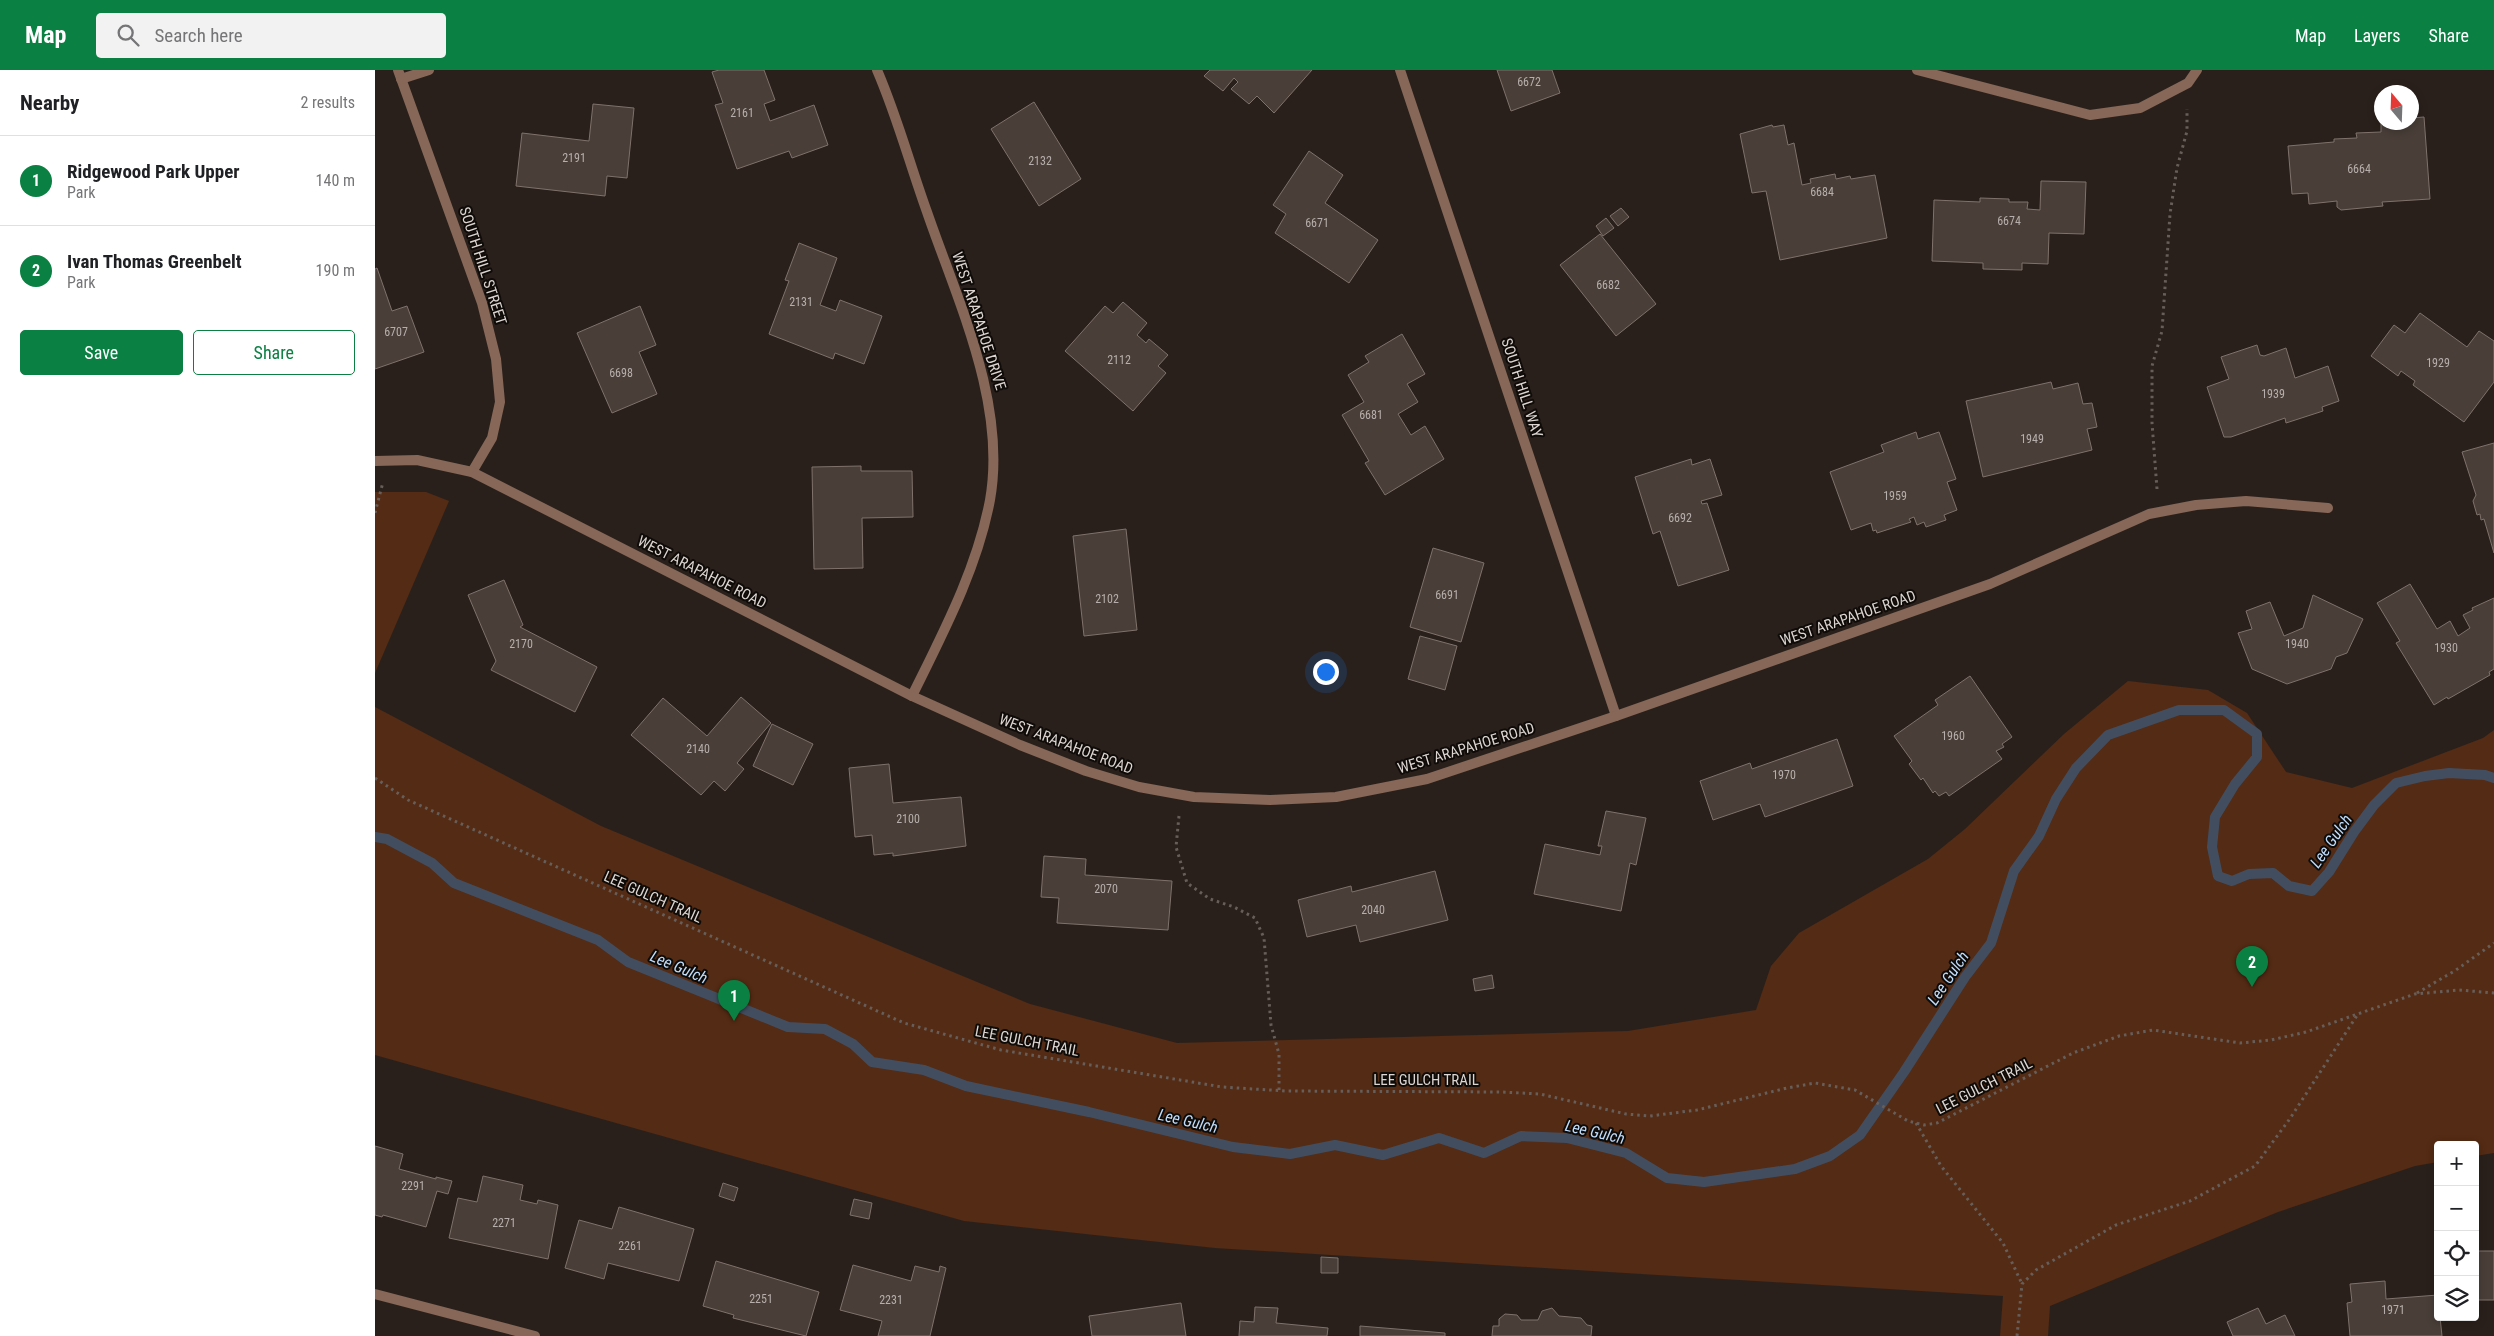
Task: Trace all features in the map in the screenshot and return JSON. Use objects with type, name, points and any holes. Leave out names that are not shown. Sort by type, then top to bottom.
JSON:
[{"type":"street","points":[[400,75],[429,70]]},
{"type":"street","name":"WEST ARAPAHOE DRIVE","points":[[877,70],[976,355],[990,404],[995,457],[990,500],[975,552],[955,608],[912,696]]},
{"type":"street","name":"SOUTH HILL WAY","points":[[1400,70],[1615,716]]},
{"type":"street","points":[[1917,70],[2090,115],[2140,108],[2188,83],[2197,70]]},
{"type":"street","name":"SOUTH HILL STREET","points":[[400,75],[482,303],[496,359],[500,402],[492,438],[471,472]]},
{"type":"street","name":"WEST ARAPAHOE ROAD","points":[[380,460],[417,460],[471,472],[912,696],[1020,745],[1086,771],[1139,787],[1183,796],[1270,800],[1336,797],[1427,779],[1615,716],[1990,584],[2131,522],[2161,512],[2196,505],[2246,501],[2328,508]]},
{"type":"street","points":[[375,1294],[535,1336]]},
{"type":"path","points":[[2161,512],[2154,467],[2152,366],[2162,331],[2170,214],[2177,168],[2187,131],[2188,83]]},
{"type":"path","points":[[375,513],[382,488],[380,460]]},
{"type":"path","name":"LEE GULCH TRAIL","points":[[375,778],[408,800],[904,1023],[1001,1050],[1222,1087],[1279,1091],[1540,1094],[1626,1114],[1650,1116],[1697,1110],[1770,1092],[1815,1084],[1855,1090],[1908,1121],[1924,1125],[1937,1123],[2073,1053],[2119,1036],[2153,1030],[2240,1042],[2271,1040],[2306,1032],[2415,994],[2459,990],[2494,993]]},
{"type":"path","points":[[1183,796],[1177,822],[1176,848],[1187,883],[1210,899],[1234,907],[1255,918],[1264,938],[1271,1025],[1279,1054],[1279,1091]]},
{"type":"path","points":[[2415,994],[2456,970],[2494,943]]},
{"type":"path","points":[[2022,1284],[2036,1270],[2116,1225],[2190,1201],[2255,1166],[2289,1120],[2359,1014]]},
{"type":"path","points":[[1916,1123],[1941,1166],[2003,1242],[2022,1284],[2017,1336]]},
{"type":"shaded area","points":[[375,492],[426,492],[449,501],[375,673]]},
{"type":"shaded area","points":[[2128,681],[2208,690],[2247,713],[2286,772],[2352,788],[2483,738],[2494,730],[2494,1153],[2479,1155],[2479,1141],[2434,1141],[2434,1163],[2415,1166],[2278,1212],[2050,1306],[2048,1336],[2000,1336],[2003,1296],[1215,1248],[964,1221],[375,1055],[375,707],[601,826],[1030,1004],[1177,1043],[1628,1031],[1756,1010],[1771,966],[1799,933],[1928,859],[1965,829],[2064,734]]},
{"type":"building","points":[[719,70],[764,70],[775,100],[764,104],[770,121],[814,105],[828,145],[792,158],[789,151],[737,169],[715,105],[723,103],[712,72]]},
{"type":"building","points":[[1210,70],[1312,70],[1274,113],[1257,96],[1249,104],[1231,89],[1238,82],[1234,78],[1223,91],[1204,76]]},
{"type":"building","points":[[1497,70],[1552,70],[1560,93],[1511,111]]},
{"type":"building","points":[[1034,102],[1081,179],[1039,206],[991,129]]},
{"type":"building","points":[[593,104],[634,108],[627,178],[607,176],[605,196],[516,186],[522,133],[589,141]]},
{"type":"building","points":[[2419,117],[2424,117],[2430,199],[2382,202],[2383,206],[2341,210],[2337,207],[2337,201],[2309,204],[2308,193],[2292,194],[2288,146],[2334,142],[2334,139],[2357,138],[2356,133],[2381,132],[2381,130],[2419,130]]},
{"type":"building","points":[[1772,125],[1773,127],[1784,125],[1788,145],[1794,143],[1802,185],[1811,183],[1810,179],[1835,174],[1836,179],[1850,176],[1851,179],[1875,175],[1887,238],[1780,260],[1766,191],[1752,193],[1740,134]]},
{"type":"building","points":[[1309,151],[1343,175],[1325,203],[1378,240],[1349,283],[1275,233],[1286,214],[1273,205]]},
{"type":"building","points":[[2041,181],[2086,182],[2084,234],[2049,233],[2048,264],[2022,263],[2022,270],[1983,269],[1983,263],[1932,261],[1934,200],[1980,202],[1980,198],[2009,199],[2009,202],[2028,202],[2027,209],[2040,210]]},
{"type":"building","points":[[1621,208],[1629,217],[1618,226],[1610,216]]},
{"type":"building","points":[[1606,218],[1614,228],[1603,236],[1596,226]]},
{"type":"building","points":[[1600,234],[1656,304],[1616,336],[1560,265]]},
{"type":"building","points":[[799,243],[837,258],[820,305],[836,311],[840,300],[882,316],[864,364],[835,353],[833,359],[769,334],[789,281],[785,280]]},
{"type":"building","points":[[377,268],[392,311],[407,306],[424,352],[375,369],[375,269]]},
{"type":"building","points":[[1123,302],[1147,323],[1137,335],[1146,343],[1149,339],[1168,355],[1158,366],[1166,373],[1133,411],[1065,351],[1105,306],[1113,313]]},
{"type":"building","points":[[640,306],[656,345],[639,352],[657,394],[612,413],[577,333]]},
{"type":"building","points":[[2420,313],[2467,347],[2479,331],[2494,341],[2494,382],[2464,422],[2413,385],[2415,381],[2401,371],[2398,376],[2371,356],[2394,325],[2405,333]]},
{"type":"building","points":[[1402,334],[1425,374],[1407,384],[1418,402],[1398,414],[1411,435],[1425,426],[1444,459],[1385,495],[1365,463],[1369,461],[1342,415],[1364,402],[1348,375],[1369,362],[1365,356]]},
{"type":"building","points":[[2257,345],[2260,355],[2264,356],[2286,348],[2295,378],[2328,366],[2339,401],[2322,407],[2323,411],[2286,423],[2285,418],[2231,437],[2224,437],[2207,387],[2229,379],[2221,357]]},
{"type":"building","points":[[2051,382],[2053,389],[2078,383],[2083,404],[2092,403],[2097,427],[2087,429],[2092,450],[1983,477],[1966,401]]},
{"type":"building","points":[[1916,432],[1918,439],[1939,432],[1956,479],[1947,482],[1957,510],[1944,515],[1946,520],[1926,527],[1924,522],[1917,525],[1914,517],[1909,519],[1911,522],[1877,533],[1876,530],[1873,531],[1871,523],[1851,530],[1830,472],[1884,452],[1881,445]]},
{"type":"building","points":[[2494,443],[2494,553],[2484,519],[2481,520],[2480,514],[2477,515],[2473,501],[2476,495],[2462,452]]},
{"type":"building","points":[[1691,459],[1692,465],[1710,459],[1722,495],[1701,501],[1702,504],[1707,503],[1729,570],[1678,586],[1660,531],[1653,534],[1635,477]]},
{"type":"building","points":[[861,466],[861,471],[912,471],[913,517],[862,518],[863,568],[814,569],[812,467]]},
{"type":"building","points":[[1126,529],[1137,630],[1084,636],[1073,536]]},
{"type":"building","points":[[1433,548],[1484,563],[1461,642],[1410,627]]},
{"type":"building","points":[[504,580],[523,625],[520,627],[597,667],[575,712],[491,670],[496,661],[468,595]]},
{"type":"building","points":[[2410,584],[2437,629],[2450,621],[2458,636],[2470,628],[2463,615],[2473,610],[2472,608],[2494,598],[2494,669],[2489,672],[2490,675],[2434,705],[2396,643],[2400,641],[2377,603]]},
{"type":"building","points":[[2313,595],[2363,619],[2347,653],[2336,657],[2331,669],[2287,684],[2252,669],[2238,633],[2252,629],[2246,611],[2270,602],[2284,636],[2303,628]]},
{"type":"building","points":[[1420,636],[1457,646],[1445,690],[1408,679]]},
{"type":"building","points":[[1970,676],[2012,737],[2002,744],[2004,747],[1996,751],[2002,759],[1949,796],[1946,792],[1939,796],[1935,791],[1933,793],[1923,778],[1921,780],[1909,764],[1912,761],[1894,736],[1938,705],[1935,700]]},
{"type":"building","points":[[741,697],[771,723],[737,763],[744,769],[725,791],[714,781],[701,795],[631,735],[663,698],[707,736]]},
{"type":"building","points":[[772,724],[813,744],[793,785],[753,766]]},
{"type":"building","points":[[1837,739],[1853,786],[1765,817],[1760,804],[1713,820],[1700,781],[1750,763],[1752,769]]},
{"type":"building","points":[[889,764],[893,803],[961,797],[966,846],[893,856],[893,853],[874,855],[872,835],[855,837],[849,768]]},
{"type":"building","points":[[1606,811],[1646,818],[1636,865],[1630,863],[1621,911],[1534,894],[1545,844],[1600,855],[1602,846],[1598,846]]},
{"type":"building","points":[[1044,856],[1086,859],[1085,875],[1172,881],[1168,930],[1057,923],[1059,898],[1041,897]]},
{"type":"building","points":[[1435,871],[1448,920],[1360,942],[1356,925],[1307,937],[1298,900],[1351,886],[1352,892]]},
{"type":"building","points":[[1492,975],[1494,988],[1475,991],[1473,979]]},
{"type":"building","points":[[375,1146],[403,1154],[399,1169],[436,1179],[436,1177],[452,1181],[448,1194],[437,1191],[426,1227],[383,1215],[382,1217],[375,1215]]},
{"type":"building","points":[[483,1176],[523,1185],[520,1200],[537,1204],[538,1200],[558,1205],[548,1259],[449,1238],[458,1198],[477,1202]]},
{"type":"building","points":[[723,1183],[738,1188],[734,1201],[719,1196]]},
{"type":"building","points":[[854,1199],[872,1203],[869,1219],[850,1215]]},
{"type":"building","points":[[619,1207],[694,1229],[679,1281],[608,1263],[604,1279],[565,1268],[579,1220],[612,1229]]},
{"type":"building","points":[[2479,1251],[2494,1251],[2494,1300],[2479,1300]]},
{"type":"building","points":[[1321,1257],[1338,1258],[1338,1273],[1321,1273]]},
{"type":"building","points":[[716,1261],[819,1292],[806,1336],[733,1318],[734,1315],[703,1306]]},
{"type":"building","points":[[853,1265],[911,1281],[915,1266],[939,1272],[940,1266],[946,1268],[930,1336],[878,1336],[882,1321],[840,1310]]},
{"type":"building","points":[[2385,1281],[2386,1299],[2434,1295],[2434,1321],[2440,1321],[2442,1336],[2350,1336],[2347,1303],[2352,1302],[2350,1284]]},
{"type":"building","points":[[1181,1303],[1186,1336],[1092,1336],[1089,1316]]},
{"type":"building","points":[[1255,1307],[1278,1308],[1276,1323],[1328,1328],[1327,1336],[1239,1336],[1240,1321],[1254,1322]]},
{"type":"building","points":[[1552,1308],[1559,1316],[1581,1318],[1587,1325],[1592,1326],[1591,1336],[1492,1336],[1493,1326],[1499,1326],[1499,1319],[1505,1314],[1517,1315],[1521,1320],[1538,1320],[1542,1311]]},
{"type":"building","points":[[2258,1308],[2266,1324],[2285,1315],[2295,1336],[2233,1336],[2227,1322]]},
{"type":"building","points":[[1360,1326],[1445,1333],[1445,1336],[1360,1336]]},
{"type":"waterway","name":"Lee Gulch","points":[[375,837],[387,839],[432,863],[454,883],[598,940],[628,962],[788,1027],[825,1029],[853,1044],[872,1062],[924,1070],[966,1086],[1089,1112],[1233,1147],[1290,1154],[1335,1145],[1383,1155],[1439,1138],[1484,1153],[1521,1136],[1567,1138],[1626,1153],[1667,1178],[1704,1182],[1795,1169],[1830,1156],[1860,1135],[1904,1072],[1965,977],[1991,943],[2014,871],[2039,836],[2056,799],[2076,768],[2108,735],[2179,710],[2224,710],[2257,734],[2257,757],[2235,784],[2215,817],[2212,847],[2218,876],[2232,881],[2249,874],[2273,873],[2289,886],[2312,891],[2329,872],[2354,832],[2374,805],[2396,783],[2425,776],[2449,773],[2485,775],[2494,778]]},
{"type":"place","name":"Ivan Thomas Greenbelt","points":[[2252,987]]},
{"type":"place","name":"Ridgewood Park Upper","points":[[734,1021]]}]
